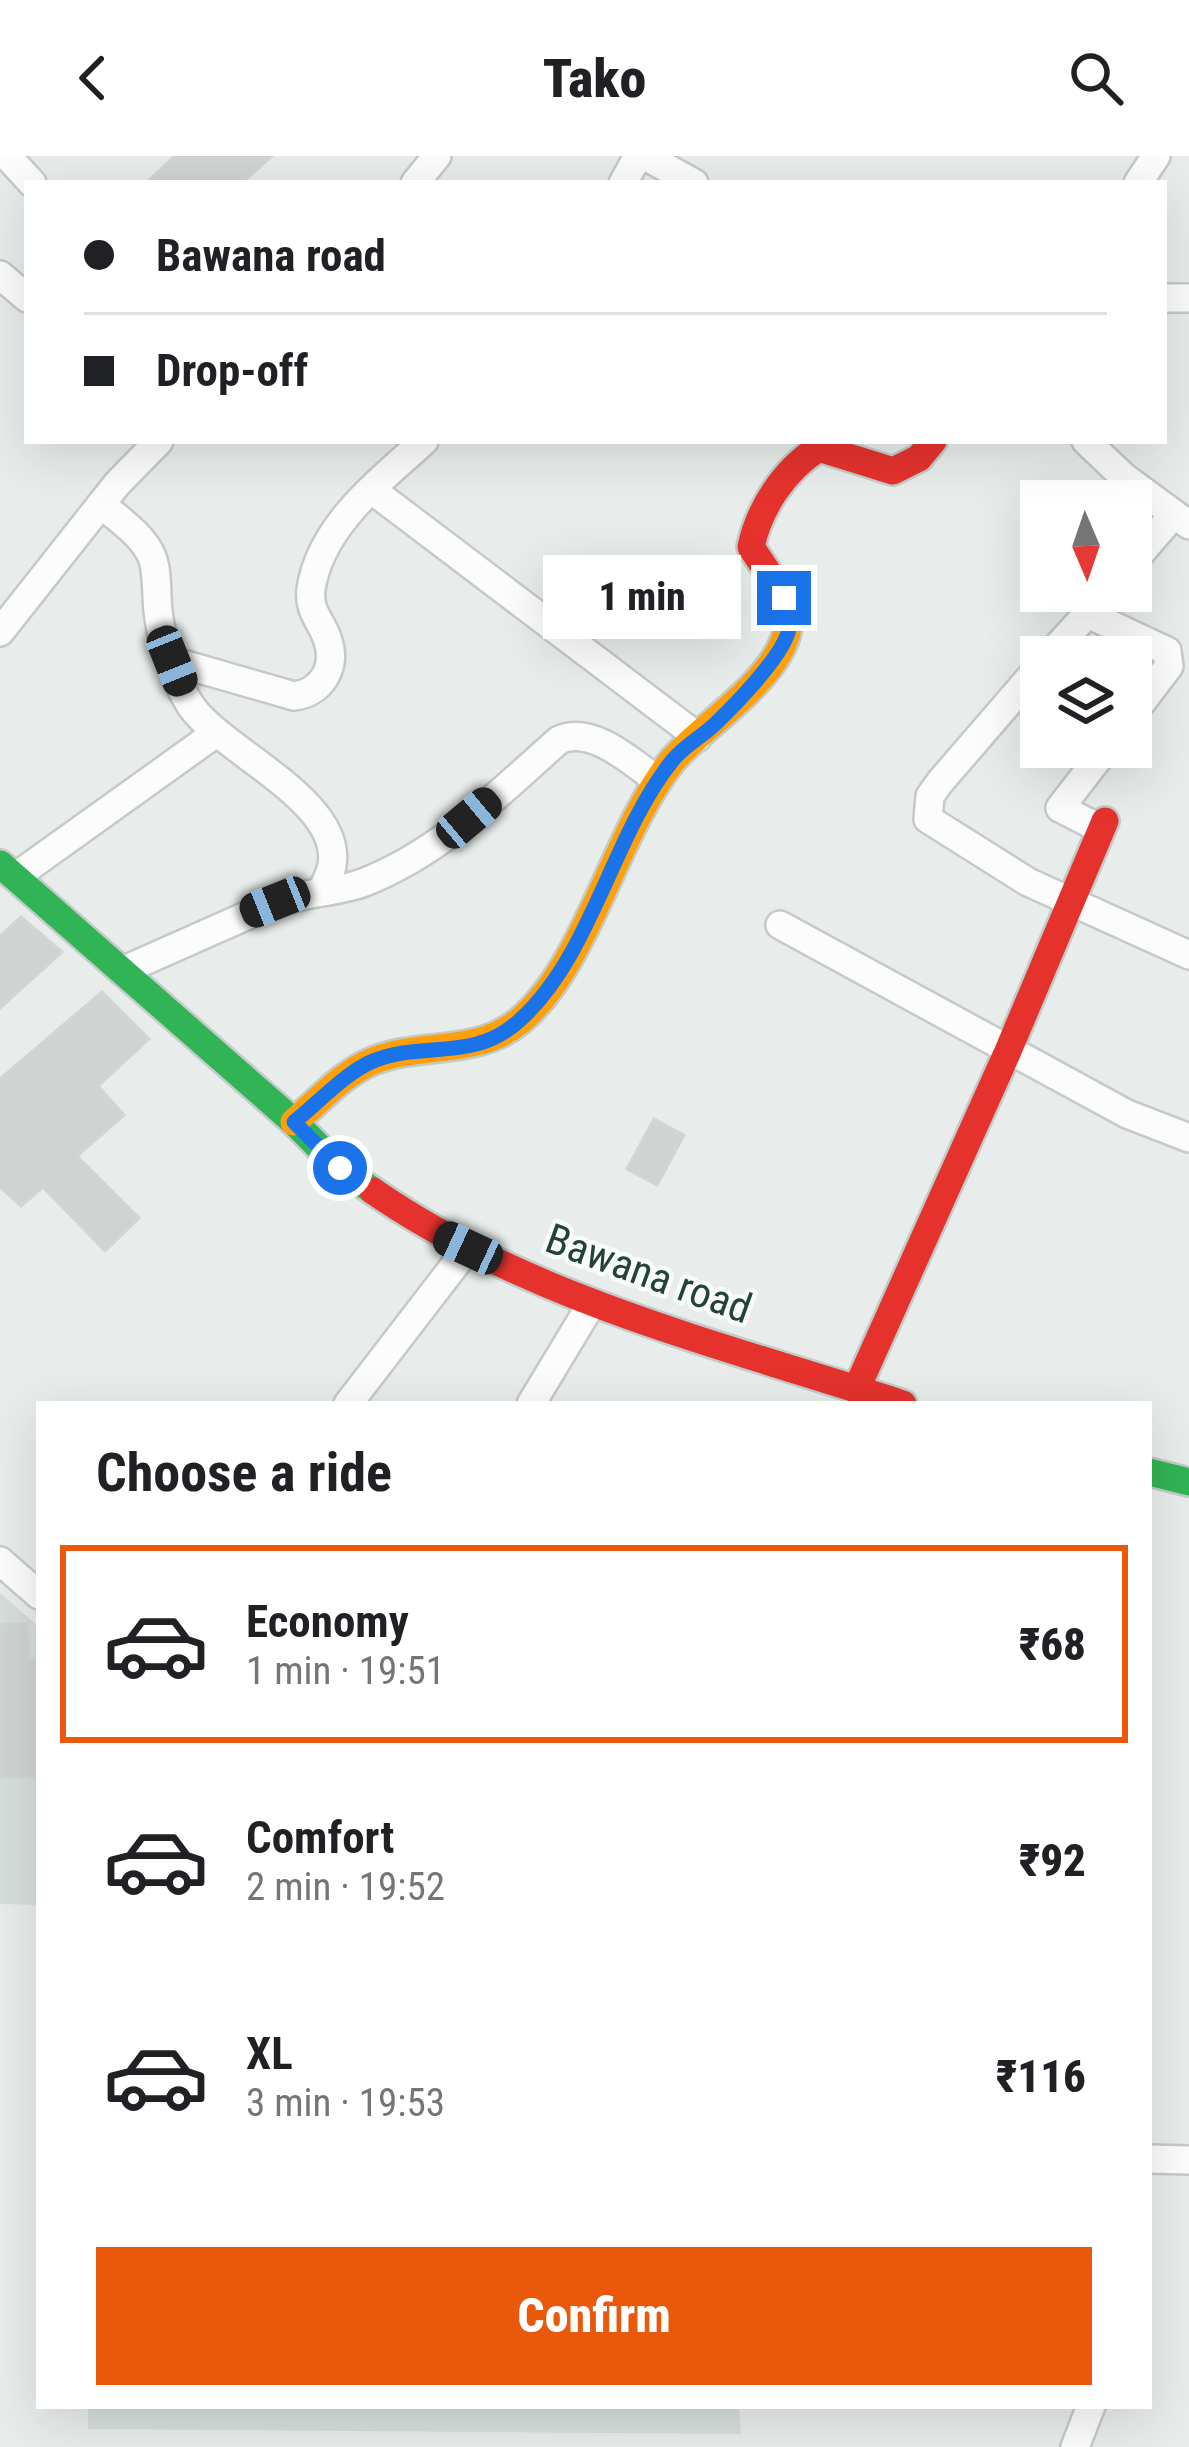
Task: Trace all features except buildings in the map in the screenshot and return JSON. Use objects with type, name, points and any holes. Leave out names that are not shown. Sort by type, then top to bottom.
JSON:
[{"type":"street","points":[[7,156],[29,180]]},
{"type":"street","points":[[417,180],[437,156]]},
{"type":"street","points":[[626,180],[649,157],[689,180]]},
{"type":"street","points":[[0,632],[101,504],[156,444]]},
{"type":"street","points":[[172,661],[294,696],[319,688],[330,658],[328,641],[310,606],[311,588],[340,521],[421,444]]},
{"type":"street","points":[[294,1122],[377,1059],[469,1049],[518,1023],[542,998],[591,916],[627,835],[658,781],[674,759],[741,695],[789,632],[784,598],[752,547],[752,537],[796,463],[819,448],[887,472],[904,472],[919,462],[931,444]]},
{"type":"street","points":[[1089,444],[1124,477],[1182,519],[1152,545]]},
{"type":"street","points":[[372,490],[698,737]]},
{"type":"street","points":[[101,504],[140,538],[152,557],[158,615],[190,704],[216,733],[281,778],[307,805],[330,842],[333,865],[322,891]]},
{"type":"street","points":[[1068,636],[1088,614],[1135,636]]},
{"type":"street","points":[[1152,644],[1167,651],[1169,666],[1152,688]]},
{"type":"street","points":[[1020,689],[930,796],[928,819],[1028,882],[1189,955]]},
{"type":"street","points":[[8,870],[216,733]]},
{"type":"street","points":[[122,971],[275,902],[358,884],[404,866],[570,735],[602,744],[658,781]]},
{"type":"street","points":[[836,1391],[1008,1051],[1103,825],[1060,808],[1091,768]]},
{"type":"street","name":"Bawana road","points":[[8,870],[340,1168],[424,1226],[592,1303],[836,1391],[888,1401]]},
{"type":"street","points":[[780,925],[1127,1114],[1189,1138]]},
{"type":"street","points":[[350,1401],[468,1248]]},
{"type":"street","points":[[533,1401],[592,1303]]},
{"type":"street","points":[[1152,1473],[1189,1482]]},
{"type":"street","points":[[0,1561],[36,1591]]},
{"type":"street","points":[[1152,2158],[1189,2160]]},
{"type":"street","points":[[1075,2447],[1090,2409]]},
{"type":"shaded area","points":[[0,1593],[36,1624],[36,1905],[0,1904]]},
{"type":"shaded area","points":[[88,2409],[739,2409],[741,2434],[88,2429]]},
{"type":"traffic: fast","points":[[0,864],[294,1122],[340,1168],[373,1191]]},
{"type":"traffic: fast","points":[[1152,1473],[1189,1482]]},
{"type":"traffic: slow","points":[[294,1122],[362,1066],[392,1055],[486,1039],[521,1020],[544,996],[583,932],[634,824],[672,761],[751,688],[783,645],[789,622],[785,598]]},
{"type":"traffic: jam","points":[[785,598],[751,547],[767,504],[795,467],[819,448],[893,471],[919,458],[931,444]]},
{"type":"traffic: jam","points":[[857,1388],[1105,821]]},
{"type":"traffic: jam","points":[[373,1191],[434,1229],[563,1291],[894,1401]]},
{"type":"route","points":[[340,1168],[294,1122],[377,1059],[469,1049],[518,1023],[542,998],[591,916],[627,835],[658,781],[674,759],[727,711],[789,632],[784,598]]}]
